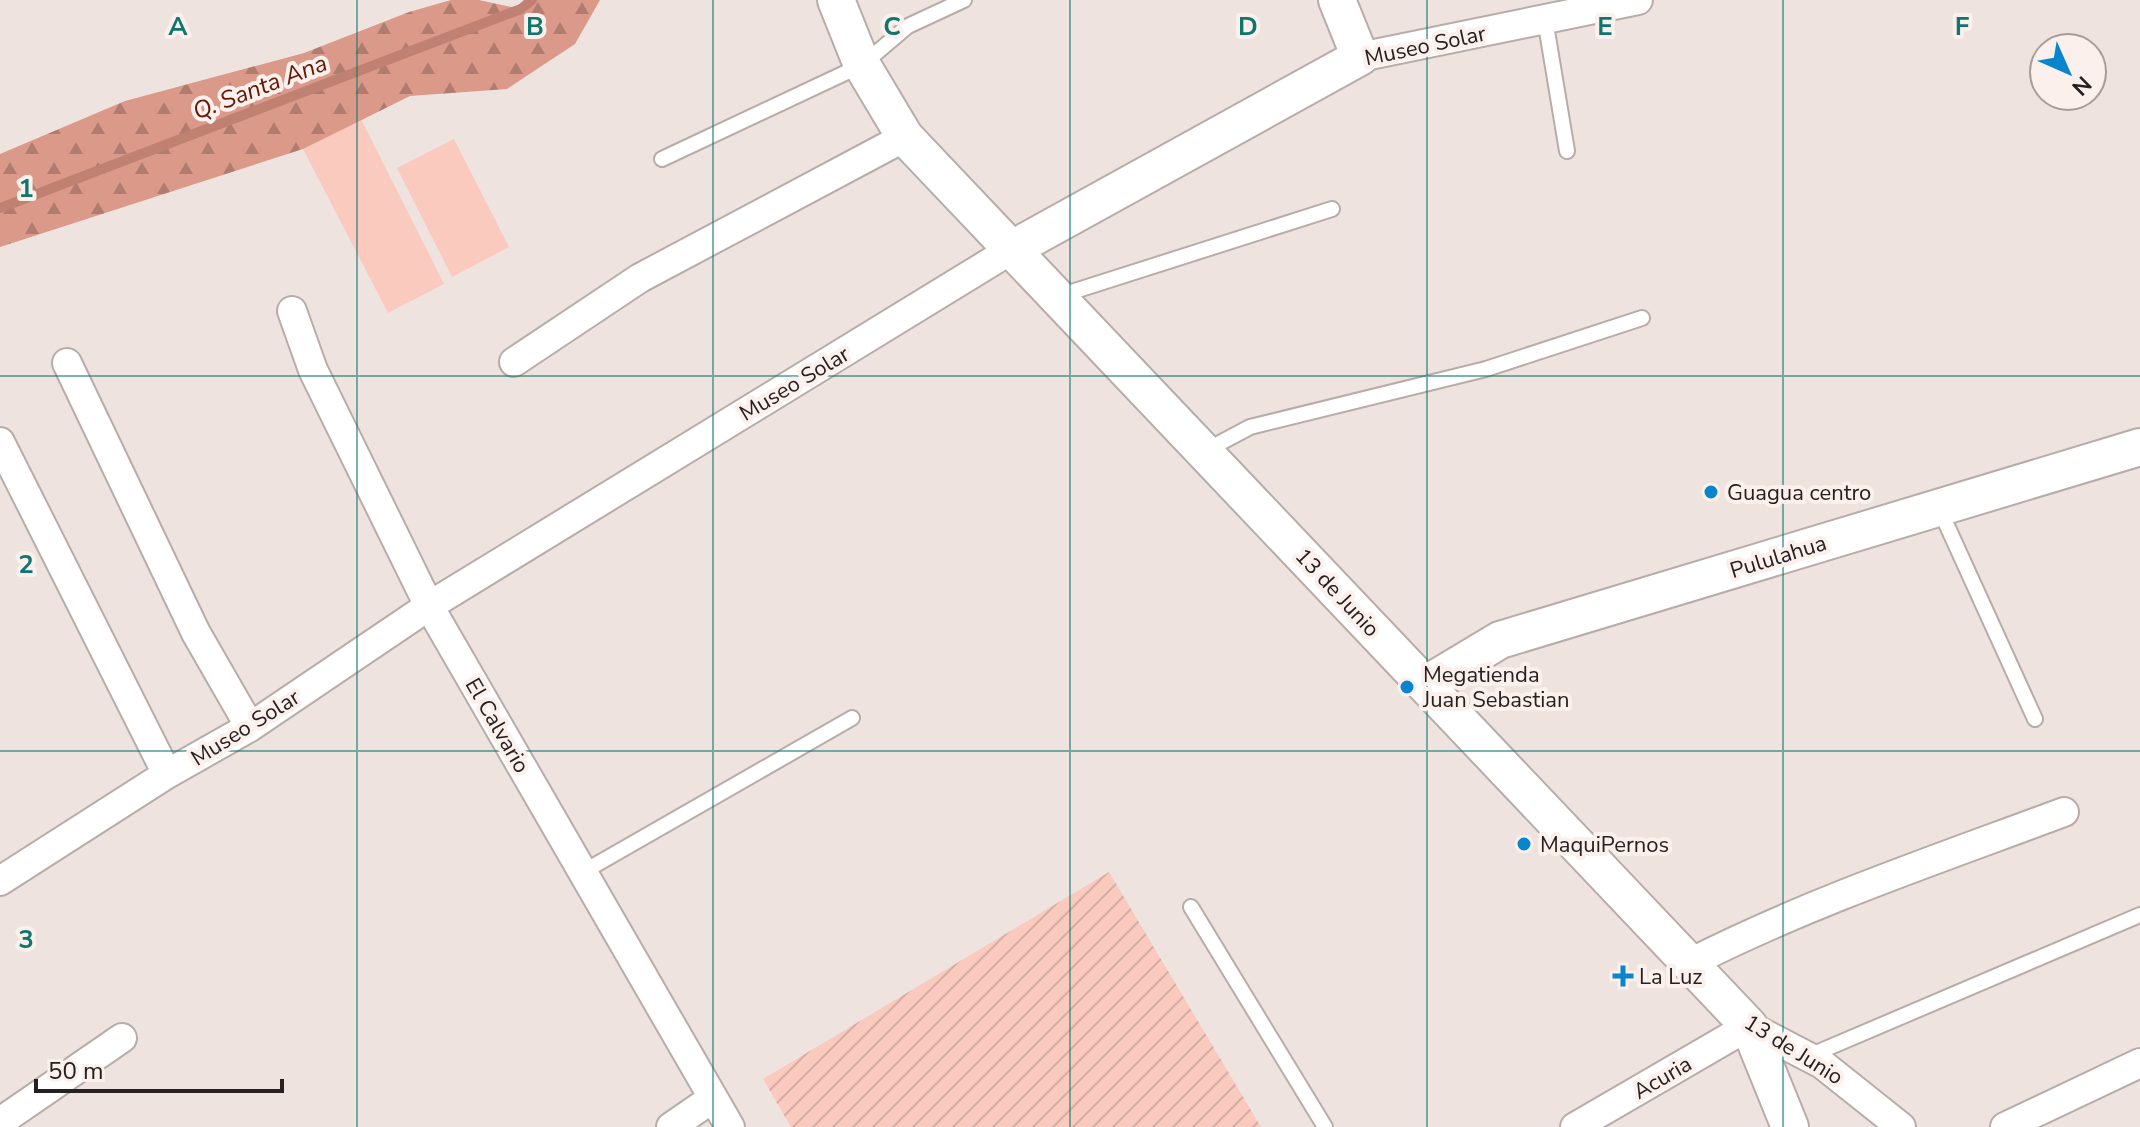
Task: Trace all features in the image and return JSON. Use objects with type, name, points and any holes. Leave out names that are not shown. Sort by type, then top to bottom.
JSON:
[{"type":"street","name":"13 de Junio","points":[[836,0],[862,65],[905,137],[1014,248],[1749,1026],[1808,1056],[1845,1080],[1901,1127]]},
{"type":"street","points":[[1337,0],[1360,57]]},
{"type":"street","name":"Museo Solar","points":[[0,881],[167,774],[250,727],[429,606],[1014,248],[1360,57],[1638,0]]},
{"type":"street","points":[[514,362],[640,278],[905,137]]},
{"type":"street","name":"El Calvario","points":[[292,311],[313,370],[429,606],[730,1127]]},
{"type":"street","points":[[67,363],[196,633],[250,727]]},
{"type":"street","points":[[0,442],[167,774]]},
{"type":"street","name":"Pululahua","points":[[1425,685],[1500,640],[2140,447]]},
{"type":"street","points":[[1690,963],[1738,939],[1887,877],[2064,812]]},
{"type":"street","points":[[1749,1026],[1790,1127]]},
{"type":"street","name":"Acuria","points":[[1575,1127],[1749,1026]]},
{"type":"street","points":[[0,1122],[122,1038]]},
{"type":"street","points":[[2005,1127],[2140,1063]]},
{"type":"street","points":[[671,1127],[713,1098]]},
{"type":"lane","points":[[662,159],[862,65],[908,26],[964,0]]},
{"type":"lane","points":[[1545,19],[1567,151]]},
{"type":"lane","points":[[1059,296],[1332,209]]},
{"type":"lane","points":[[1205,451],[1250,427],[1486,369],[1642,318]]},
{"type":"lane","points":[[1939,508],[2035,719]]},
{"type":"lane","points":[[583,872],[852,718]]},
{"type":"lane","points":[[1191,907],[1325,1127]]},
{"type":"lane","points":[[1808,1056],[2140,915]]},
{"type":"shaded area","points":[[361,119],[444,284],[388,313],[303,149]]},
{"type":"shaded area","points":[[454,139],[509,247],[452,277],[397,168]]},
{"type":"shaded area","points":[[1109,872],[1261,1127],[791,1127],[763,1079]]},
{"type":"green space","points":[[451,0],[479,0],[521,9],[528,0],[600,0],[575,44],[507,89],[410,96],[303,149],[0,247],[0,154],[125,101],[304,53],[409,12]]},
{"type":"waterway","name":"Q. Santa Ana","points":[[0,208],[521,9],[532,0]]},
{"type":"place","name":"Guagua centro","points":[[1711,492]]},
{"type":"place","name":"Megatienda Juan Sebastian","points":[[1407,687]]},
{"type":"place","name":"MaquiPernos","points":[[1524,844]]},
{"type":"place","name":"La Luz","points":[[1623,976]]}]
